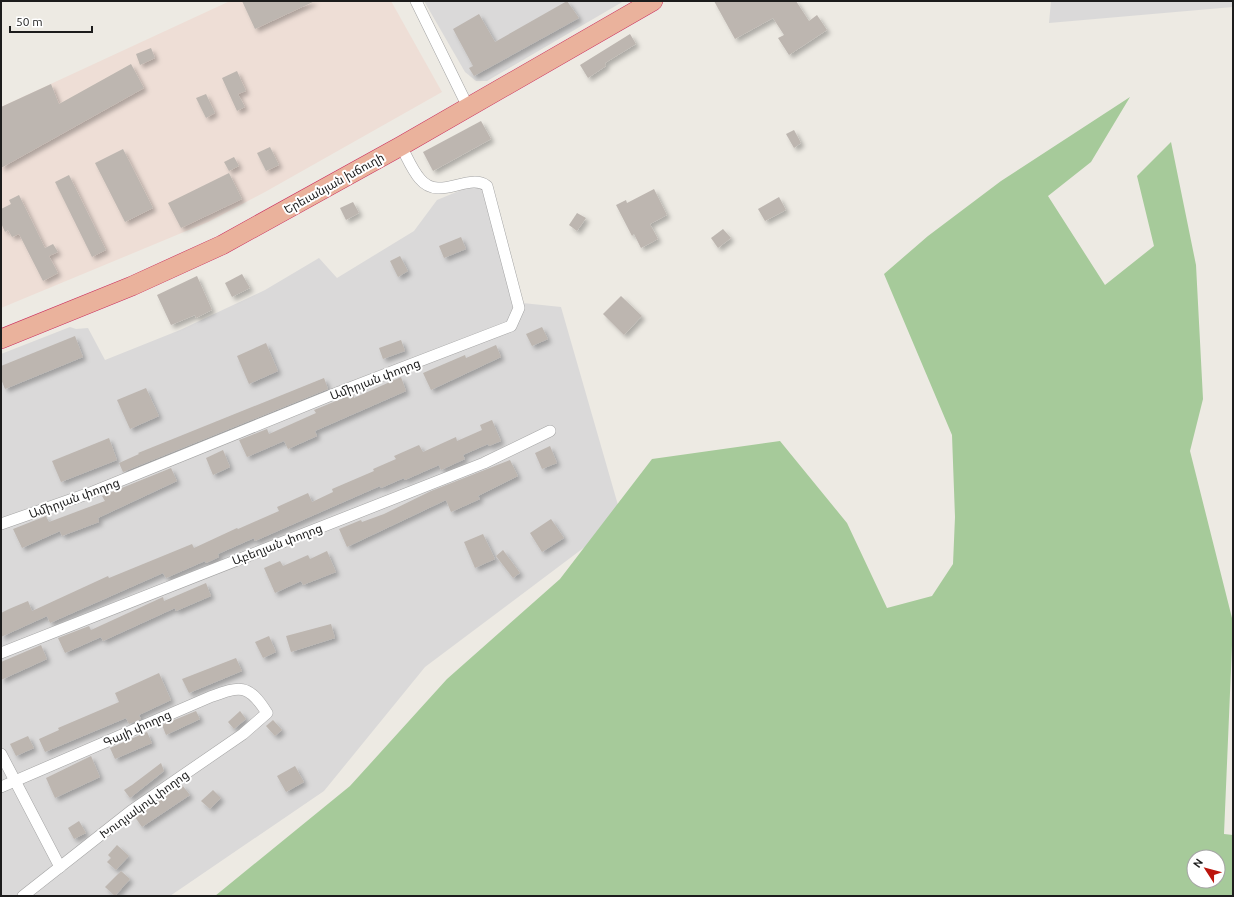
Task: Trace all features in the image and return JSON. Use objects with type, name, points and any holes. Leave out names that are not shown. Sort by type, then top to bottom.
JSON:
[{"type":"highway","name":"Երեւանյան խճուղի","points":[[1,339],[132,286],[222,245],[401,146],[653,1]]},
{"type":"street","points":[[416,1],[468,107]]},
{"type":"street","name":"Ամիրյան փողոց","points":[[1,524],[90,493],[339,392],[511,326],[519,308],[487,186],[482,182],[476,182],[451,188],[430,187],[420,179],[401,146]]},
{"type":"street","name":"Աբեղյան փողոց","points":[[1,653],[484,463],[550,431]]},
{"type":"street","name":"Գայի փողոց","points":[[1,787],[210,696],[238,689],[252,693],[267,713]]},
{"type":"street","name":"Խուդյակով փողոց","points":[[22,896],[131,811],[243,734],[267,713]]},
{"type":"street","points":[[1,754],[60,867]]},
{"type":"shaded area","points":[[230,1],[391,1],[442,92],[265,192],[208,222],[1,308],[1,107]]},
{"type":"shaded area","points":[[424,1],[624,1],[487,81],[476,81],[465,72]]},
{"type":"shaded area","points":[[1051,1],[1233,1],[1233,7],[1049,23]]},
{"type":"shaded area","points":[[482,186],[513,302],[561,307],[622,519],[425,667],[324,791],[170,896],[1,896],[1,354],[70,327],[76,329],[88,328],[105,360],[180,330],[265,290],[319,258],[337,278],[414,231],[437,200],[466,188]]},
{"type":"green space","points":[[1130,97],[1091,162],[1048,196],[1105,285],[1154,246],[1137,176],[1171,142],[1196,265],[1203,399],[1190,451],[1233,622],[1224,834],[1233,835],[1233,896],[215,896],[350,786],[447,679],[560,579],[652,459],[780,441],[847,523],[887,608],[932,596],[953,564],[955,517],[952,435],[884,274],[928,236],[1001,181]]},
{"type":"building","points":[[242,1],[315,1],[255,29]]},
{"type":"building","points":[[567,1],[579,18],[474,76],[469,68],[473,66],[453,29],[479,14],[495,42]]},
{"type":"building","points":[[714,1],[796,1],[809,21],[817,15],[827,30],[789,55],[778,38],[784,35],[773,18],[735,39]]},
{"type":"building","points":[[630,34],[636,44],[605,63],[606,66],[588,78],[580,65]]},
{"type":"building","points":[[151,48],[155,58],[140,65],[136,54]]},
{"type":"building","points":[[131,64],[144,88],[1,168],[1,107],[51,84],[59,104]]},
{"type":"building","points":[[237,71],[246,91],[238,94],[245,107],[237,111],[222,78]]},
{"type":"building","points":[[206,94],[215,113],[206,118],[196,98]]},
{"type":"building","points":[[481,121],[491,139],[433,171],[423,152]]},
{"type":"building","points":[[794,130],[801,143],[794,148],[786,134]]},
{"type":"building","points":[[270,147],[279,165],[266,171],[257,153]]},
{"type":"building","points":[[123,149],[153,208],[125,222],[95,163]]},
{"type":"building","points":[[234,157],[239,166],[229,171],[224,162]]},
{"type":"building","points":[[229,173],[242,199],[181,228],[168,203]]},
{"type":"building","points":[[69,175],[106,250],[92,257],[55,182]]},
{"type":"building","points":[[654,189],[667,215],[650,224],[658,239],[641,248],[634,234],[632,236],[616,205],[626,200],[627,203]]},
{"type":"building","points":[[19,195],[45,248],[53,244],[58,252],[49,256],[58,273],[43,281],[19,234],[12,237],[8,230],[5,232],[1,223],[1,209],[11,204],[9,200]]},
{"type":"building","points":[[779,197],[786,210],[765,221],[758,209]]},
{"type":"building","points":[[353,202],[359,213],[346,220],[340,208]]},
{"type":"building","points":[[577,213],[586,218],[577,231],[569,225]]},
{"type":"building","points":[[723,229],[731,238],[718,248],[711,238]]},
{"type":"building","points":[[461,237],[466,249],[444,258],[439,246]]},
{"type":"building","points":[[400,256],[408,271],[398,277],[390,261]]},
{"type":"building","points":[[242,274],[250,288],[232,297],[225,283]]},
{"type":"building","points":[[197,276],[212,310],[196,318],[195,315],[171,325],[157,295]]},
{"type":"building","points":[[621,296],[642,316],[624,335],[603,314]]},
{"type":"building","points":[[542,327],[548,339],[532,346],[526,334]]},
{"type":"building","points":[[75,336],[83,357],[5,389],[1,379],[1,366]]},
{"type":"building","points":[[401,340],[405,351],[383,359],[379,348]]},
{"type":"building","points":[[266,343],[278,371],[249,384],[237,356]]},
{"type":"building","points":[[496,345],[501,357],[431,390],[423,373],[465,355],[466,358]]},
{"type":"building","points":[[401,377],[406,391],[315,431],[317,436],[288,449],[284,441],[247,457],[239,440],[267,429],[269,434],[316,413],[314,410],[353,394],[354,398]]},
{"type":"building","points":[[324,378],[328,389],[123,472],[119,463],[139,454],[138,453]]},
{"type":"building","points":[[146,388],[159,416],[130,429],[117,400]]},
{"type":"building","points":[[492,420],[501,441],[489,446],[488,444],[463,455],[465,459],[441,470],[439,465],[405,480],[404,478],[381,488],[380,486],[255,541],[254,538],[218,554],[219,557],[206,563],[205,561],[166,578],[163,573],[50,623],[47,616],[1,637],[1,613],[9,609],[28,601],[32,611],[108,576],[109,578],[192,544],[194,548],[279,511],[277,507],[308,493],[312,502],[333,492],[332,489],[374,471],[373,469],[396,459],[394,456],[419,445],[423,452],[456,437],[457,441],[482,430],[480,425]]},
{"type":"building","points":[[109,438],[117,460],[61,482],[52,461]]},
{"type":"building","points":[[550,446],[557,463],[542,469],[535,453]]},
{"type":"building","points":[[223,450],[230,467],[213,475],[206,458]]},
{"type":"building","points":[[510,460],[518,476],[478,496],[480,499],[451,512],[446,500],[347,547],[339,529],[361,520],[362,522],[384,514],[431,491]]},
{"type":"building","points":[[171,468],[177,481],[98,518],[99,522],[62,536],[60,531],[22,548],[13,529],[46,516],[49,522],[105,501],[102,496]]},
{"type":"building","points":[[551,519],[564,538],[542,552],[530,533]]},
{"type":"building","points":[[483,534],[495,559],[475,568],[464,542]]},
{"type":"building","points":[[503,550],[520,573],[513,578],[496,556]]},
{"type":"building","points":[[327,551],[336,572],[303,585],[301,581],[275,593],[264,568],[280,561],[283,566],[308,555],[310,559]]},
{"type":"building","points":[[206,583],[211,596],[176,611],[175,608],[103,641],[101,637],[65,653],[58,638],[89,626],[91,630],[163,597],[164,601]]},
{"type":"building","points":[[331,624],[335,638],[291,652],[286,636]]},
{"type":"building","points":[[269,636],[276,652],[263,658],[255,642]]},
{"type":"building","points":[[41,645],[47,659],[1,680],[1,662]]},
{"type":"building","points":[[236,658],[242,671],[189,693],[182,679]]},
{"type":"building","points":[[159,673],[171,700],[139,715],[141,719],[129,724],[126,718],[45,752],[39,739],[59,730],[58,728],[119,702],[115,693]]},
{"type":"building","points":[[196,711],[200,719],[166,735],[162,725]]},
{"type":"building","points":[[240,711],[246,719],[234,729],[228,722]]},
{"type":"building","points":[[273,720],[282,730],[275,736],[266,726]]},
{"type":"building","points":[[147,732],[152,743],[115,759],[110,748]]},
{"type":"building","points":[[28,736],[34,748],[16,756],[10,744]]},
{"type":"building","points":[[91,756],[100,777],[55,798],[46,778]]},
{"type":"building","points":[[161,763],[164,771],[130,798],[124,790]]},
{"type":"building","points":[[295,766],[304,782],[286,792],[277,776]]},
{"type":"building","points":[[182,785],[190,795],[142,827],[135,817]]},
{"type":"building","points":[[213,790],[221,798],[210,809],[201,801]]},
{"type":"building","points":[[79,821],[86,833],[74,839],[68,828]]},
{"type":"building","points":[[117,845],[129,856],[116,870],[107,862],[111,858],[108,855]]},
{"type":"building","points":[[121,871],[130,879],[115,896],[105,887]]}]
